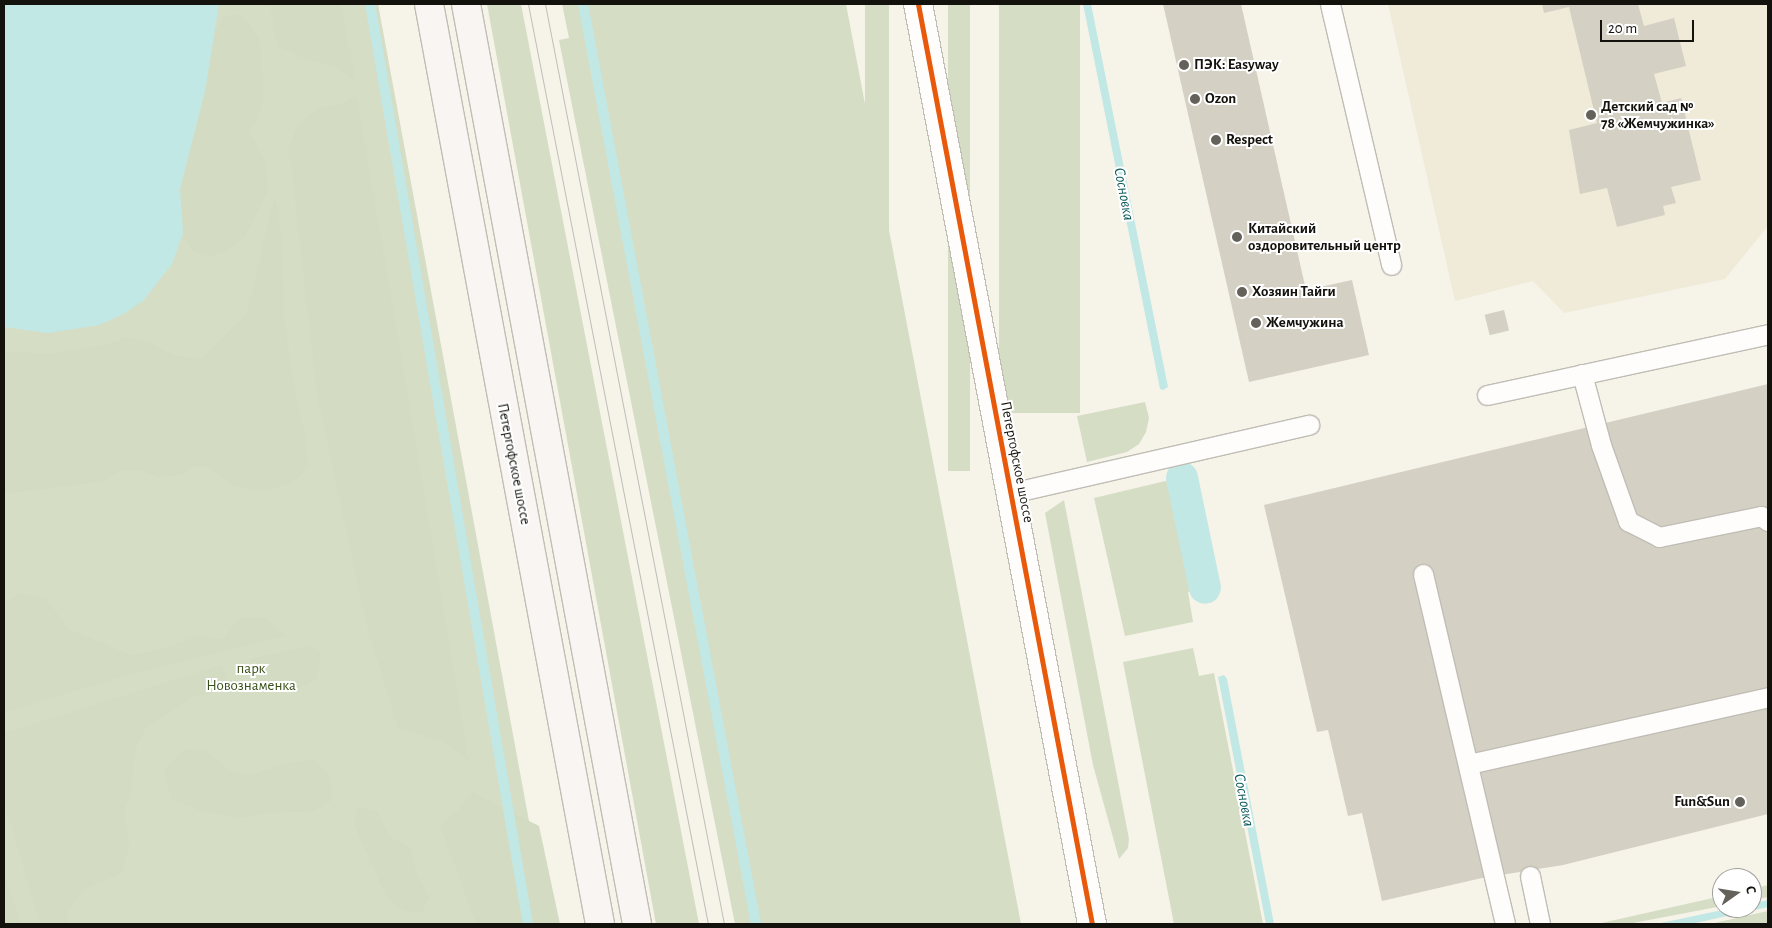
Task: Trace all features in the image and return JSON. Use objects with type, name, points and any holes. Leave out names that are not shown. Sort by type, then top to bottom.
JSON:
[{"type":"main road","name":"Петергофское шоссе","points":[[428,4],[600,924]]},
{"type":"main road","points":[[466,4],[637,924]]},
{"type":"street","name":"Петергофское шоссе","points":[[918,4],[1092,924]]},
{"type":"lane","points":[[1330,4],[1390,265]]},
{"type":"lane","points":[[1487,395],[1768,334]]},
{"type":"lane","points":[[1582,374],[1601,445],[1628,521],[1659,537],[1761,516],[1768,521]]},
{"type":"lane","points":[[1010,493],[1309,425]]},
{"type":"lane","points":[[1423,574],[1505,924]]},
{"type":"lane","points":[[1469,764],[1768,697]]},
{"type":"lane","points":[[1530,876],[1540,924]]},
{"type":"shaded area","name":"Детский сад № 78 «Жемчужинка»","points":[[1388,4],[1768,4],[1768,226],[1725,279],[1564,313],[1533,281],[1455,301]]},
{"type":"green space","name":"парк Новознаменка","points":[[4,4],[378,4],[548,924],[4,924]]},
{"type":"green space","points":[[270,4],[341,4],[355,81],[336,67],[303,58],[277,46]]},
{"type":"green space","points":[[487,4],[521,4],[699,924],[656,924]]},
{"type":"green space","points":[[562,4],[846,4],[1021,924],[735,924],[559,40],[569,38]]},
{"type":"green space","points":[[865,4],[889,4],[889,924],[865,924]]},
{"type":"green space","points":[[948,4],[970,4],[970,471],[948,471]]},
{"type":"green space","points":[[999,4],[1080,4],[1080,413],[999,413]]},
{"type":"green space","points":[[239,14],[251,25],[260,41],[263,101],[255,124],[249,130],[266,162],[268,191],[244,238],[226,251],[208,257],[191,250],[183,233],[180,190],[205,92],[215,30],[225,16]]},
{"type":"green space","points":[[357,96],[469,761],[441,741],[398,728],[366,623],[317,394],[289,147],[297,126],[318,108],[338,105]]},
{"type":"green space","points":[[275,194],[282,237],[284,318],[296,397],[306,439],[308,468],[292,483],[263,491],[232,485],[210,468],[193,466],[181,475],[159,477],[142,471],[122,470],[100,482],[4,494],[4,351],[51,354],[107,345],[126,337],[151,343],[177,356],[201,358],[247,314]]},
{"type":"green space","points":[[1145,402],[1149,418],[1146,432],[1139,444],[1127,452],[1087,462],[1077,416]]},
{"type":"green space","points":[[1178,478],[1201,589],[1188,592],[1193,622],[1125,636],[1094,498]]},
{"type":"green space","points":[[1064,500],[1129,839],[1128,848],[1119,859],[1093,765],[1045,513]]},
{"type":"green space","points":[[21,593],[46,599],[69,629],[131,655],[163,649],[197,636],[224,639],[239,618],[266,617],[285,636],[124,676],[4,713],[4,602]]},
{"type":"green space","points":[[310,645],[320,651],[320,666],[315,681],[293,690],[266,689],[255,675],[250,659]]},
{"type":"green space","points":[[1193,648],[1199,676],[1214,673],[1263,924],[1174,924],[1123,662]]},
{"type":"green space","points":[[221,665],[227,676],[219,692],[192,697],[145,729],[134,753],[131,793],[124,812],[129,846],[122,873],[85,889],[67,912],[70,924],[40,924],[4,802],[4,733]]},
{"type":"green space","points":[[184,749],[205,751],[233,772],[252,775],[286,763],[315,760],[328,773],[333,790],[330,802],[315,811],[270,813],[243,818],[202,811],[171,799],[164,769]]},
{"type":"green space","points":[[472,792],[539,826],[560,924],[476,924],[440,825],[460,809]]},
{"type":"green space","points":[[357,806],[377,812],[390,837],[411,848],[416,872],[429,896],[422,912],[405,911],[388,900],[354,824]]},
{"type":"green space","points":[[4,874],[22,924],[4,924]]},
{"type":"green space","points":[[1768,885],[1768,897],[1762,898],[1762,886]]},
{"type":"green space","points":[[1712,898],[1712,908],[1628,924],[1597,924]]},
{"type":"green space","points":[[1768,911],[1768,924],[1710,924],[1737,918],[1762,918],[1762,912]]},
{"type":"water","points":[[4,4],[219,4],[205,91],[180,189],[183,233],[172,264],[143,301],[122,315],[99,325],[48,333],[4,327]]},
{"type":"water","points":[[1083,4],[1091,4],[1168,387],[1163,390],[1160,389]]},
{"type":"water","points":[[1224,675],[1227,679],[1274,924],[1266,924],[1218,677]]},
{"type":"water","points":[[1768,900],[1768,907],[1762,908],[1762,902]]},
{"type":"water","points":[[1712,912],[1712,918],[1718,918],[1691,924],[1656,924]]},
{"type":"building","points":[[1163,4],[1241,4],[1306,290],[1352,280],[1369,355],[1249,382]]},
{"type":"building","points":[[1542,4],[1638,4],[1644,26],[1674,18],[1686,66],[1654,74],[1662,103],[1681,98],[1701,180],[1671,187],[1676,203],[1663,206],[1665,215],[1617,227],[1607,188],[1580,194],[1569,130],[1597,123],[1569,7],[1544,13]]},
{"type":"building","points":[[1504,310],[1509,330],[1490,335],[1485,315]]},
{"type":"building","points":[[1768,384],[1768,814],[1563,865],[1482,878],[1382,901],[1362,813],[1348,816],[1328,730],[1317,732],[1264,505]]},
{"type":"waterway","points":[[370,4],[528,924]]},
{"type":"waterway","points":[[583,4],[756,924]]},
{"type":"waterway","name":"Сосновка","points":[[1182,478],[1205,588]]},
{"type":"tram line","points":[[528,4],[708,924]]},
{"type":"tram line","points":[[545,4],[724,924]]},
{"type":"cycle path","points":[[918,4],[1092,924]]},
{"type":"place","name":"ПЭК: Easyway","points":[[1184,65]]},
{"type":"place","name":"Ozon","points":[[1195,99]]},
{"type":"place","name":"Детский сад № 78 «Жемчужинка»","points":[[1591,115]]},
{"type":"place","name":"Respect","points":[[1216,140]]},
{"type":"place","name":"Китайский оздоровительный центр","points":[[1237,237]]},
{"type":"place","name":"Хозяин Тайги","points":[[1242,292]]},
{"type":"place","name":"Жемчужина","points":[[1256,323]]},
{"type":"place","name":"Fun&Sun","points":[[1740,802]]}]
